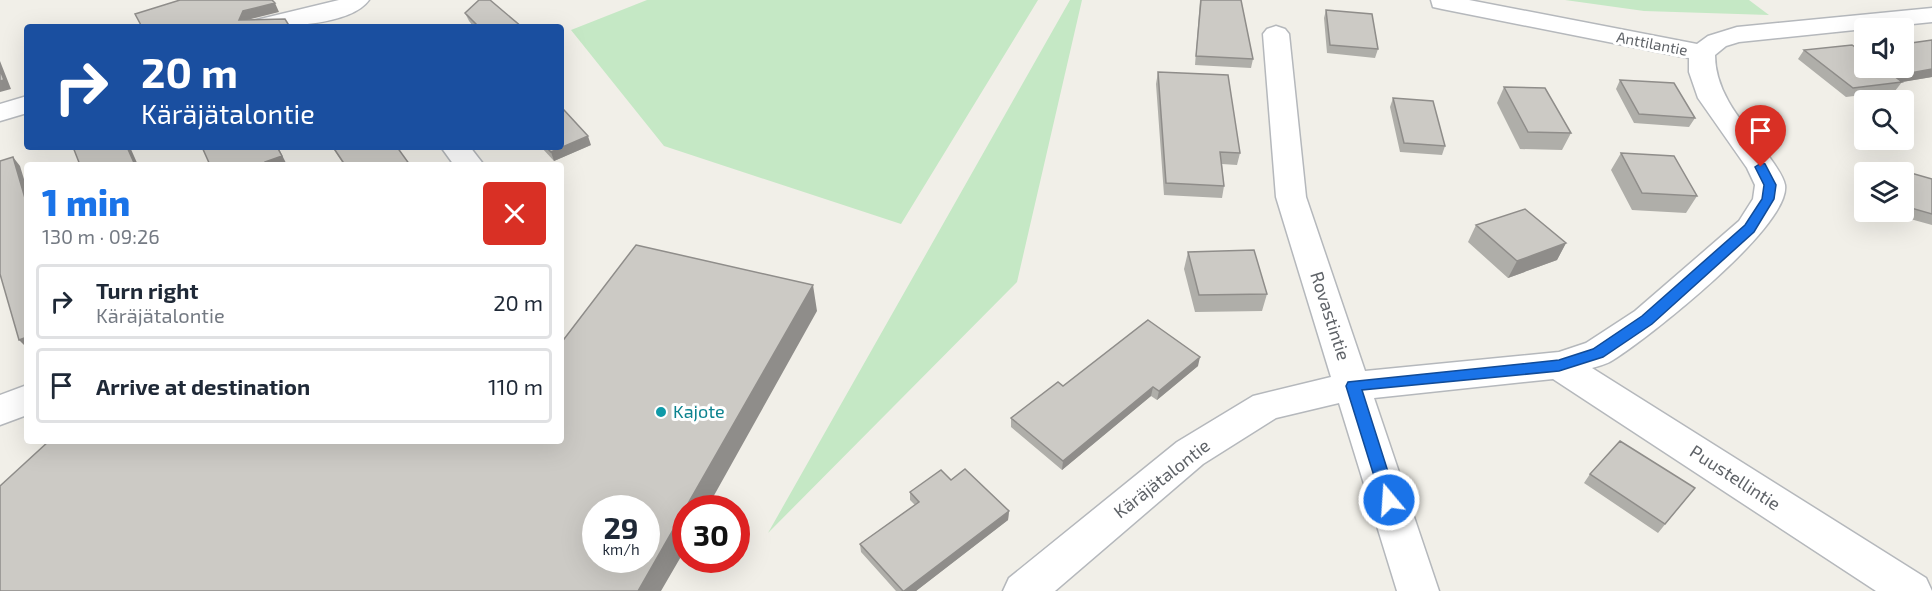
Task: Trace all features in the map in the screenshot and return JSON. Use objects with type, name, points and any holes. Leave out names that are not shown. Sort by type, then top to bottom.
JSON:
[{"type":"street","name":"Anttilantie","points":[[1442,2],[1702,53],[1717,41],[1737,35],[1932,15]]},
{"type":"street","points":[[266,24],[348,13]]},
{"type":"street","name":"Rovastintie","points":[[1276,34],[1292,197],[1418,591]]},
{"type":"street","name":"Käräjätalontie","points":[[1024,591],[1190,453],[1266,406],[1353,386],[1559,365],[1598,353],[1647,320],[1750,228],[1768,199],[1770,185],[1761,167],[1712,98],[1702,72],[1702,53]]},
{"type":"street","points":[[0,113],[24,105]]},
{"type":"street","points":[[457,150],[467,162]]},
{"type":"street","name":"Puustellintie","points":[[1559,365],[1911,591]]},
{"type":"street","points":[[0,411],[24,400]]},
{"type":"green space","points":[[647,0],[1038,0],[901,224],[664,146],[571,30]]},
{"type":"green space","points":[[1070,0],[1082,0],[1017,282],[768,533]]},
{"type":"green space","points":[[1565,0],[1749,0],[1769,15],[1644,11]]},
{"type":"building","points":[[180,0],[272,0],[275,3],[243,11],[239,20],[285,19],[288,24],[140,24],[135,14]]},
{"type":"building","points":[[479,0],[490,0],[518,24],[476,24],[465,13]]},
{"type":"building","points":[[1201,0],[1241,0],[1253,59],[1196,56]]},
{"type":"building","points":[[1326,10],[1372,14],[1378,49],[1330,45]]},
{"type":"building","points":[[1932,40],[1932,69],[1914,72],[1914,43]]},
{"type":"building","points":[[1854,46],[1854,78],[1897,78],[1902,82],[1853,88],[1804,50]]},
{"type":"building","points":[[1158,72],[1228,75],[1240,153],[1220,152],[1224,186],[1166,183]]},
{"type":"building","points":[[1620,80],[1674,83],[1695,118],[1639,114]]},
{"type":"building","points":[[1504,87],[1545,88],[1571,133],[1528,132]]},
{"type":"building","points":[[1393,98],[1433,101],[1445,146],[1404,143]]},
{"type":"building","points":[[564,110],[588,136],[564,146]]},
{"type":"building","points":[[74,150],[128,150],[134,162],[79,162]]},
{"type":"building","points":[[203,150],[279,150],[282,156],[265,162],[209,162]]},
{"type":"building","points":[[335,150],[399,150],[408,162],[343,162]]},
{"type":"building","points":[[1621,153],[1674,156],[1697,196],[1642,193]]},
{"type":"building","points":[[13,157],[24,195],[24,338],[19,340],[0,274],[0,161]]},
{"type":"building","points":[[1914,174],[1932,179],[1932,214],[1914,209]]},
{"type":"building","points":[[1525,209],[1566,243],[1517,261],[1476,225]]},
{"type":"building","name":"Kajote","points":[[636,245],[813,285],[693,495],[672,495],[672,532],[660,553],[660,495],[582,495],[582,573],[648,573],[638,591],[0,591],[0,486],[46,444],[564,444],[564,339]]},
{"type":"building","points":[[1254,250],[1267,294],[1199,295],[1188,252]]},
{"type":"building","points":[[1148,320],[1200,357],[1159,391],[1153,387],[1063,461],[1011,418],[1058,382],[1063,386]]},
{"type":"building","points":[[1620,441],[1695,488],[1665,524],[1590,474]]},
{"type":"building","points":[[965,469],[1009,511],[903,591],[860,544],[919,502],[910,492],[941,470],[951,480]]},
{"type":"place","name":"Kajote","points":[[661,412]]},
{"type":"route","points":[[1389,500],[1353,386],[1559,365],[1598,353],[1647,320],[1750,228],[1761,214],[1768,199],[1770,185],[1761,167]]}]
